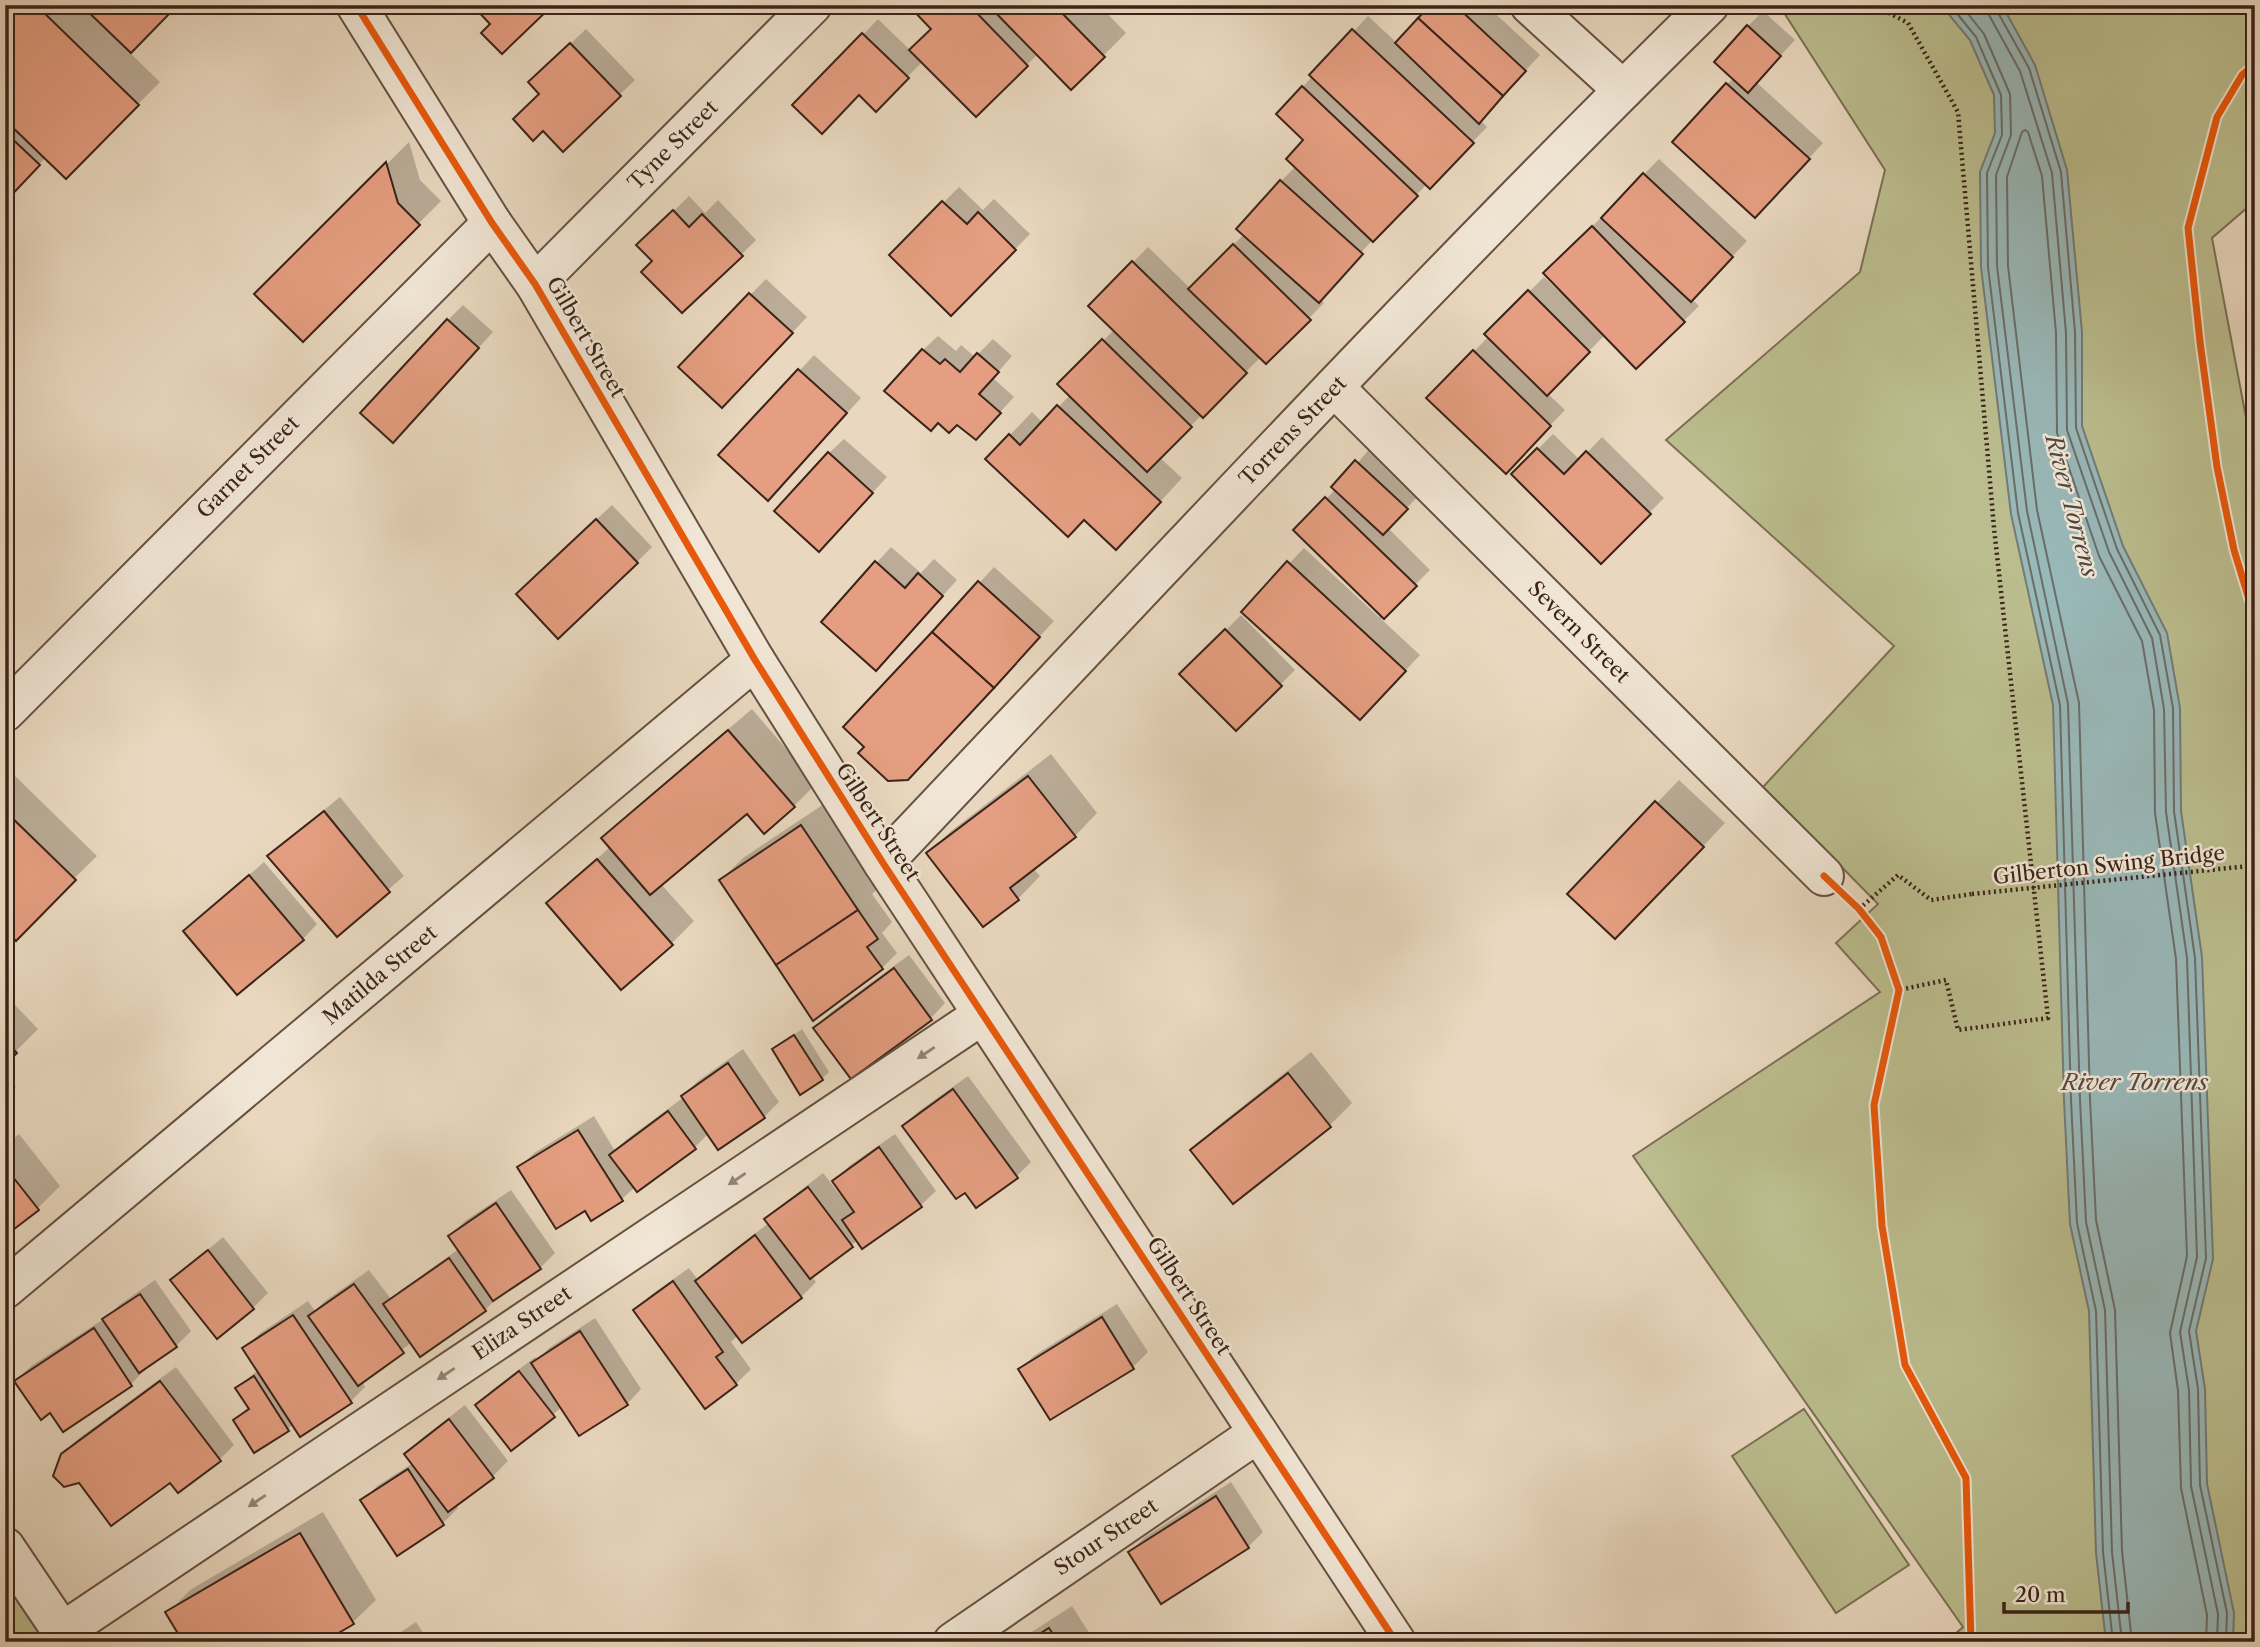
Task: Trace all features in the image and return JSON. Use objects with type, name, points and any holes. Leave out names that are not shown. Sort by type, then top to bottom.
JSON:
[{"type":"street","name":"Gilbert Street","points":[[356,5],[492,223],[536,284],[755,660],[883,863],[1396,1642]]},
{"type":"street","name":"Tyne Street","points":[[536,284],[812,5]]},
{"type":"street","points":[[1530,5],[1623,90]]},
{"type":"street","name":"Torrens Street","points":[[883,863],[1334,387],[1709,5]]},
{"type":"street","name":"Garnet Street","points":[[5,712],[492,223]]},
{"type":"street","name":"Severn Street","points":[[1334,387],[1824,876]]},
{"type":"street","name":"Matilda Street","points":[[5,1289],[755,660]]},
{"type":"street","name":"Eliza Street","points":[[65,1637],[982,1015]]},
{"type":"street","name":"Stour Street","points":[[953,1642],[1258,1433]]},
{"type":"street","points":[[5,1547],[65,1637]]},
{"type":"path","points":[[1874,5],[1908,23],[1958,112],[1994,527],[2048,1018],[1958,1030],[1946,980],[1899,990]]},
{"type":"path","points":[[1824,876],[1867,918]]},
{"type":"path","points":[[1895,977],[1899,990],[1896,1003]]},
{"type":"green space","points":[[1779,5],[2255,5],[2255,201],[2212,238],[2255,465],[2255,1642],[1946,1642],[1963,1627],[1633,1156],[1880,992],[1836,943],[1878,904],[1763,787],[1894,646],[1666,440],[1860,272],[1885,170]]},
{"type":"green space","points":[[1804,1409],[1909,1565],[1836,1613],[1732,1456]]},
{"type":"green space","points":[[5,1582],[45,1642],[5,1642]]},
{"type":"water","name":"River Torrens","points":[[1941,5],[2002,5],[2035,65],[2067,170],[2082,332],[2082,426],[2123,546],[2167,633],[2180,708],[2181,811],[2202,957],[2213,1259],[2196,1331],[2205,1389],[2207,1484],[2234,1613],[2233,1642],[2106,1642],[2096,1553],[2089,1311],[2070,1224],[2053,705],[2011,514],[1981,267],[1980,172],[1995,133],[1994,95],[1970,40]]},
{"type":"building","points":[[7,5],[36,5],[139,105],[66,179],[5,120]]},
{"type":"building","points":[[81,5],[171,5],[174,9],[131,53]]},
{"type":"building","points":[[472,5],[553,5],[502,54],[481,33],[490,24]]},
{"type":"building","points":[[908,5],[969,5],[1028,66],[976,117],[909,50],[931,29]]},
{"type":"building","points":[[988,5],[1054,5],[1105,57],[1071,90]]},
{"type":"building","points":[[1431,5],[1455,5],[1526,71],[1503,96],[1418,18]]},
{"type":"building","points":[[1418,18],[1503,96],[1479,124],[1395,43]]},
{"type":"building","points":[[1747,25],[1781,56],[1748,93],[1714,62]]},
{"type":"building","points":[[1352,29],[1474,143],[1430,189],[1309,75]]},
{"type":"building","points":[[862,33],[909,78],[876,112],[859,95],[822,134],[792,105]]},
{"type":"building","points":[[570,43],[621,96],[563,152],[543,131],[533,141],[513,119],[539,94],[528,82]]},
{"type":"building","points":[[1726,83],[1810,159],[1755,218],[1672,142]]},
{"type":"building","points":[[1302,86],[1418,196],[1373,242],[1286,159],[1303,140],[1276,114]]},
{"type":"building","points":[[5,132],[40,165],[5,202]]},
{"type":"building","points":[[386,162],[398,203],[420,225],[303,342],[254,294]]},
{"type":"building","points":[[1643,173],[1733,257],[1691,302],[1601,218]]},
{"type":"building","points":[[1280,180],[1363,254],[1319,303],[1236,229]]},
{"type":"building","points":[[942,201],[967,224],[978,212],[1016,250],[951,316],[889,255]]},
{"type":"building","points":[[673,210],[689,227],[702,214],[743,256],[682,313],[641,272],[652,261],[636,245]]},
{"type":"building","points":[[1592,226],[1685,322],[1636,369],[1543,273]]},
{"type":"building","points":[[1233,244],[1311,320],[1266,364],[1188,289]]},
{"type":"building","points":[[1132,261],[1247,373],[1203,418],[1088,306]]},
{"type":"building","points":[[1528,290],[1590,352],[1547,396],[1484,334]]},
{"type":"building","points":[[749,293],[793,333],[722,408],[678,367]]},
{"type":"building","points":[[447,319],[479,348],[393,443],[360,413]]},
{"type":"building","points":[[1102,339],[1192,427],[1147,472],[1057,384]]},
{"type":"building","points":[[922,349],[940,364],[945,359],[960,372],[977,353],[999,372],[979,394],[1001,413],[976,440],[957,425],[949,433],[938,423],[931,431],[884,391]]},
{"type":"building","points":[[1473,350],[1551,426],[1506,474],[1426,398]]},
{"type":"building","points":[[798,369],[847,413],[768,501],[718,455]]},
{"type":"building","points":[[1057,405],[1161,502],[1116,550],[1084,520],[1068,537],[985,459],[1009,434],[1020,445]]},
{"type":"building","points":[[1537,448],[1564,474],[1586,451],[1651,514],[1601,564],[1511,474]]},
{"type":"building","points":[[828,452],[873,493],[819,552],[774,511]]},
{"type":"building","points":[[1355,460],[1408,509],[1383,535],[1331,487]]},
{"type":"building","points":[[1325,497],[1417,586],[1384,619],[1293,530]]},
{"type":"building","points":[[596,519],[638,563],[558,639],[516,594]]},
{"type":"building","points":[[875,561],[905,588],[918,573],[943,596],[876,671],[821,622]]},
{"type":"building","points":[[1287,561],[1406,671],[1360,720],[1241,612]]},
{"type":"building","points":[[978,581],[1040,637],[994,688],[932,632]]},
{"type":"building","points":[[1225,629],[1282,686],[1236,731],[1179,674]]},
{"type":"building","points":[[932,632],[994,688],[908,780],[888,781],[858,753],[864,747],[843,727]]},
{"type":"building","points":[[728,730],[795,807],[764,834],[747,814],[650,895],[601,838]]},
{"type":"building","points":[[1028,776],[1076,837],[1010,888],[1019,900],[983,927],[926,853]]},
{"type":"building","points":[[1655,801],[1704,847],[1615,939],[1567,894]]},
{"type":"building","points":[[5,811],[76,880],[16,941],[5,930]]},
{"type":"building","points":[[324,811],[390,892],[337,937],[267,856]]},
{"type":"building","points":[[801,825],[858,910],[776,965],[719,880]]},
{"type":"building","points":[[597,859],[673,945],[621,990],[546,903]]},
{"type":"building","points":[[249,875],[304,940],[237,995],[183,931]]},
{"type":"building","points":[[858,910],[878,939],[867,947],[883,969],[813,1021],[776,965]]},
{"type":"building","points":[[894,968],[932,1020],[851,1079],[813,1028]]},
{"type":"building","points":[[794,1035],[823,1080],[800,1095],[772,1049]]},
{"type":"building","points":[[5,1040],[17,1053],[5,1065]]},
{"type":"building","points":[[728,1063],[765,1118],[718,1150],[681,1096]]},
{"type":"building","points":[[1288,1073],[1331,1127],[1233,1204],[1190,1150]]},
{"type":"building","points":[[953,1089],[1018,1178],[976,1208],[965,1193],[956,1199],[902,1126]]},
{"type":"building","points":[[668,1111],[696,1149],[637,1192],[609,1155]]},
{"type":"building","points":[[578,1130],[623,1201],[591,1221],[585,1211],[556,1229],[517,1167]]},
{"type":"building","points":[[879,1147],[922,1207],[862,1249],[842,1220],[854,1212],[832,1181]]},
{"type":"building","points":[[5,1167],[39,1210],[5,1236]]},
{"type":"building","points":[[808,1187],[853,1247],[810,1279],[764,1219]]},
{"type":"building","points":[[496,1203],[541,1269],[493,1301],[448,1236]]},
{"type":"building","points":[[755,1235],[802,1298],[742,1343],[695,1281]]},
{"type":"building","points":[[208,1250],[254,1309],[217,1339],[170,1280]]},
{"type":"building","points":[[449,1258],[486,1311],[420,1357],[383,1304]]},
{"type":"building","points":[[673,1281],[723,1352],[716,1357],[737,1385],[705,1409],[633,1310]]},
{"type":"building","points":[[354,1284],[404,1353],[358,1386],[308,1316]]},
{"type":"building","points":[[140,1294],[177,1347],[139,1373],[102,1319]]},
{"type":"building","points":[[293,1315],[352,1403],[300,1437],[242,1348]]},
{"type":"building","points":[[1102,1317],[1134,1369],[1050,1420],[1018,1369]]},
{"type":"building","points":[[94,1328],[132,1386],[63,1432],[50,1413],[41,1420],[14,1381]]},
{"type":"building","points":[[580,1331],[628,1405],[579,1436],[531,1363]]},
{"type":"building","points":[[519,1371],[555,1417],[511,1451],[475,1405]]},
{"type":"building","points":[[254,1376],[289,1431],[254,1453],[233,1420],[249,1409],[235,1388]]},
{"type":"building","points":[[160,1381],[221,1461],[178,1493],[170,1483],[111,1526],[79,1483],[64,1487],[53,1476],[61,1454]]},
{"type":"building","points":[[449,1419],[494,1478],[448,1512],[404,1454]]},
{"type":"building","points":[[408,1469],[444,1525],[397,1556],[360,1500]]},
{"type":"building","points":[[1216,1496],[1249,1548],[1161,1604],[1128,1552]]},
{"type":"building","points":[[300,1533],[354,1624],[323,1642],[183,1642],[165,1612]]},
{"type":"building","points":[[1049,1628],[1058,1642],[1027,1642]]},
{"type":"cycle path","points":[[356,5],[492,223],[535,284],[755,660],[883,863],[1396,1642]]},
{"type":"cycle path","points":[[2255,64],[2242,75],[2217,117],[2188,228],[2217,467],[2234,550],[2255,619]]},
{"type":"cycle path","points":[[1824,876],[1859,909],[1881,937],[1899,990],[1874,1105],[1882,1226],[1905,1365],[1966,1478],[1971,1642]]}]
